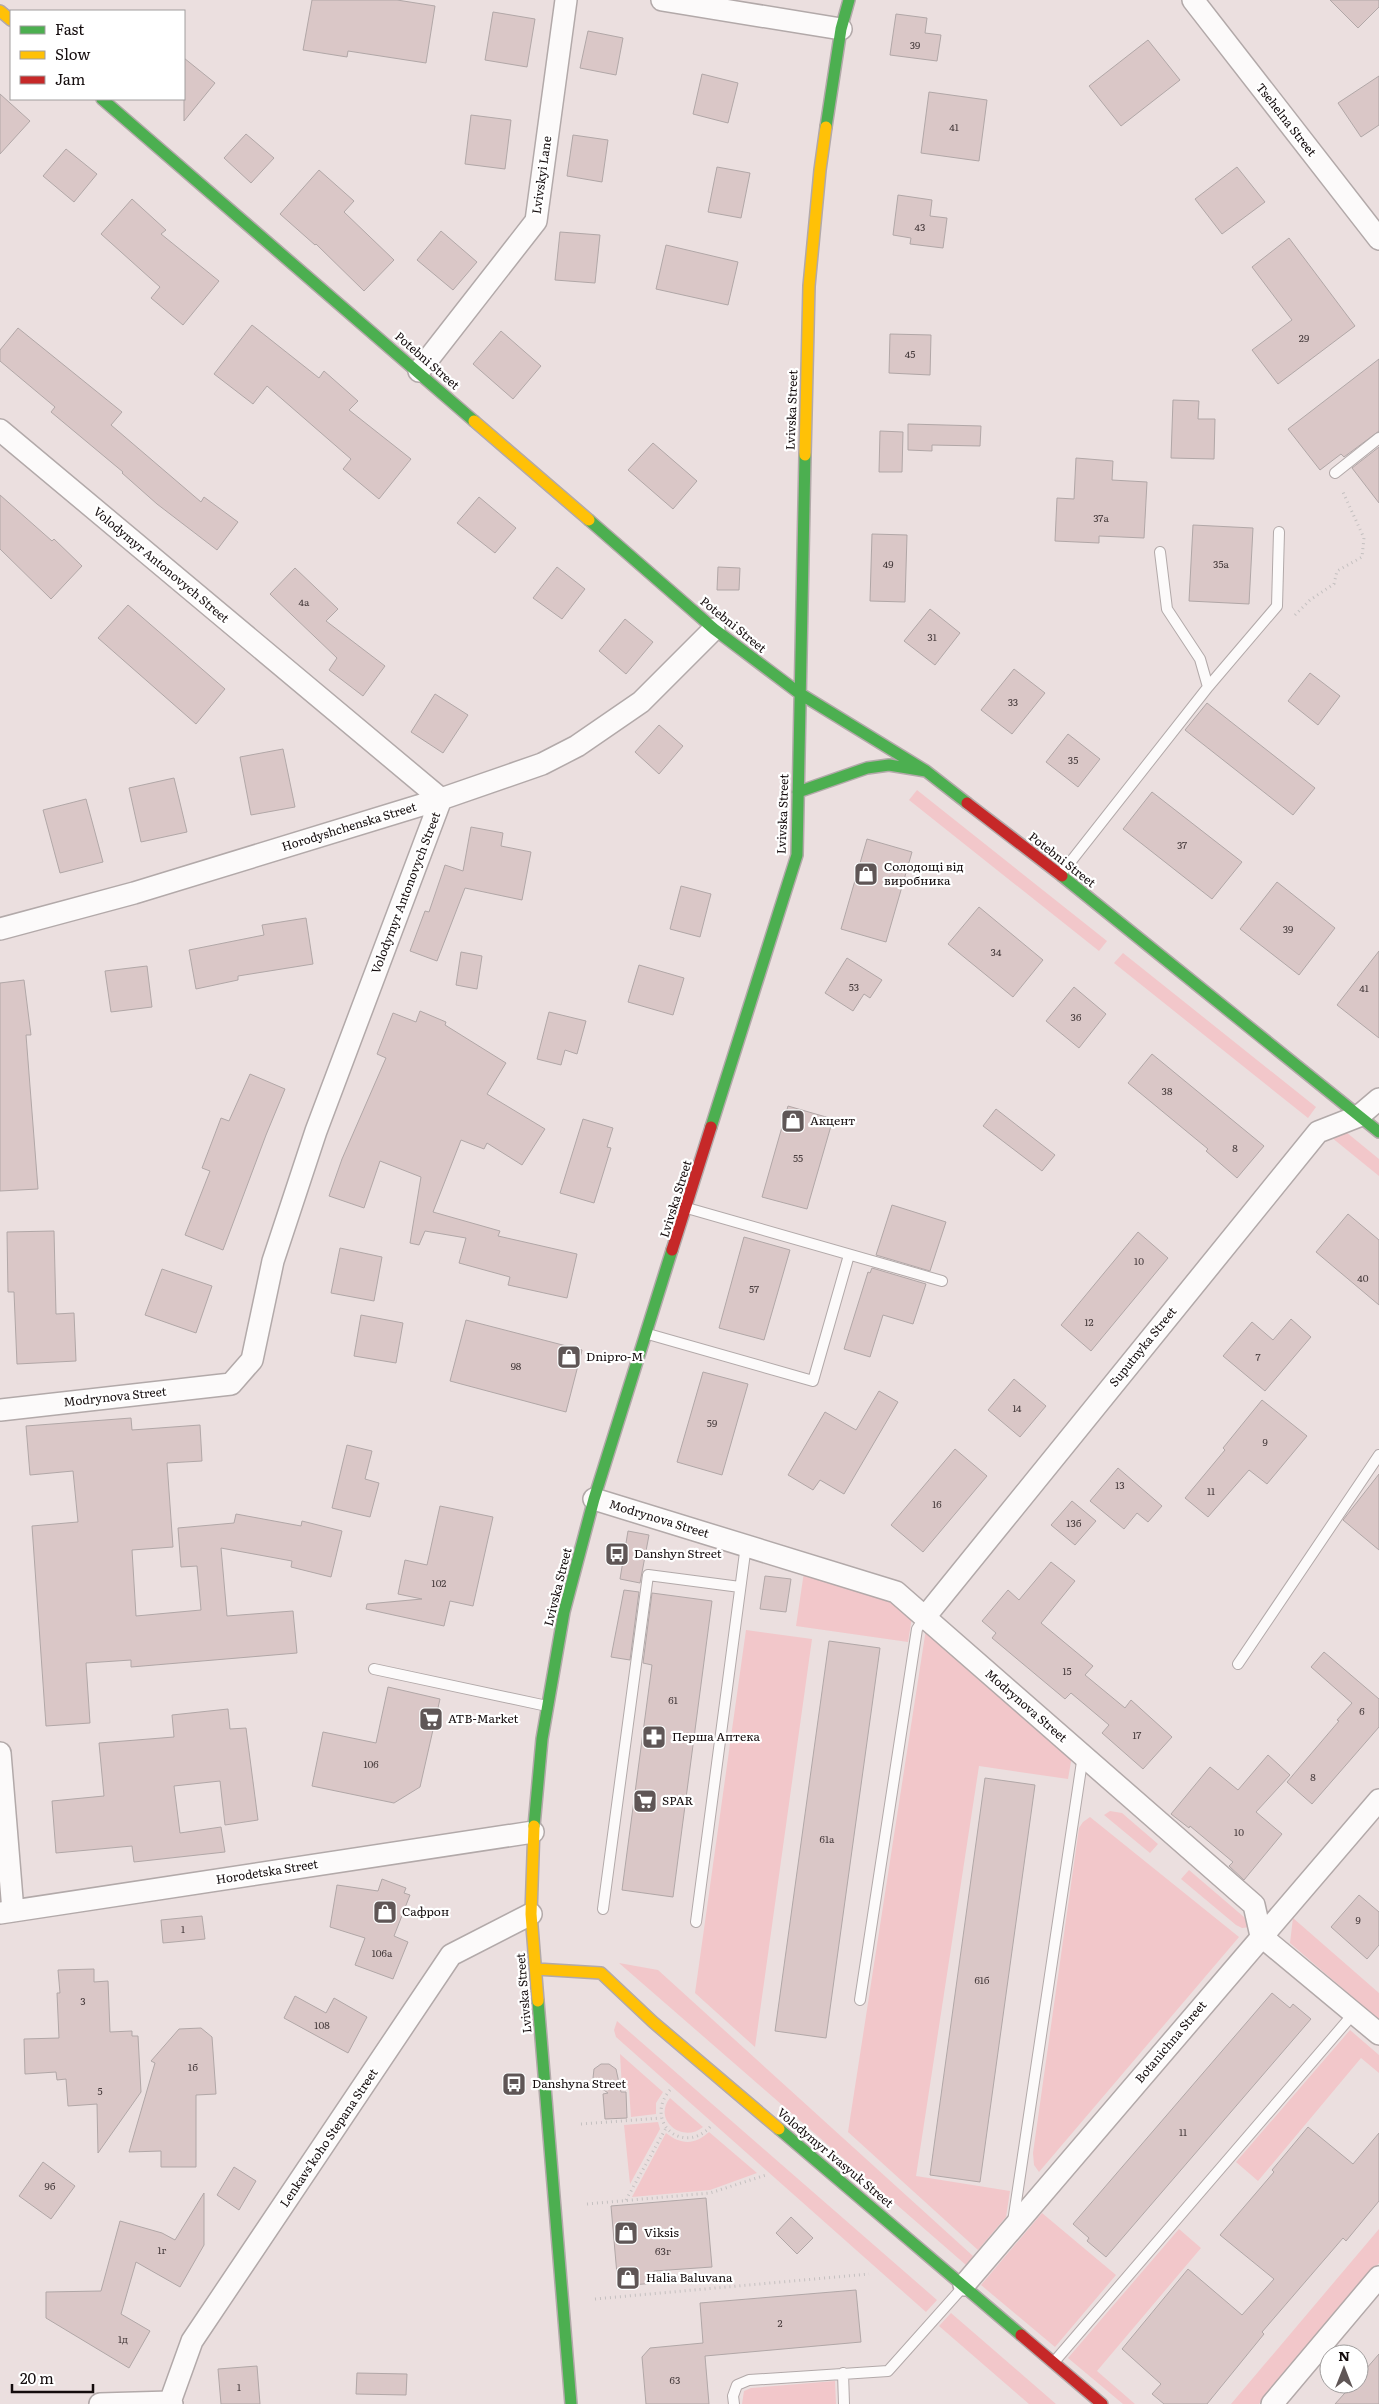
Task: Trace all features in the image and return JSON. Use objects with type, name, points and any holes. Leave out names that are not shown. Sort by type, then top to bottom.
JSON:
[{"type":"main road","name":"Lvivska Street","points":[[571,2404],[531,1914],[533,1832],[542,1738],[564,1612],[594,1499],[648,1334],[797,855],[809,286],[820,170],[840,29],[849,0]]},
{"type":"main road","points":[[0,11],[10,19]]},
{"type":"main road","name":"Potebni Street","points":[[103,100],[419,371],[714,629],[799,693],[926,771],[1060,875],[1379,1132]]},
{"type":"main road","points":[[798,792],[867,768],[889,765],[926,771]]},
{"type":"main road","name":"Volodymyr Ivasyuk Street","points":[[536,1969],[601,1973],[653,2022],[1102,2404]]},
{"type":"street","name":"Lvivskyi Lane","points":[[419,371],[536,221],[566,0]]},
{"type":"street","points":[[662,0],[840,29]]},
{"type":"street","name":"Tsehelna Street","points":[[1193,0],[1379,239]]},
{"type":"street","name":"Volodymyr Antonovych Street","points":[[0,430],[441,799],[313,1140],[273,1261],[252,1360],[231,1384]]},
{"type":"street","name":"Horodyshchenska Street","points":[[0,929],[134,893],[441,799],[542,764],[577,746],[642,702],[714,629]]},
{"type":"street","name":"Suputnyka Street","points":[[925,1617],[1318,1132],[1359,1116],[1379,1099]]},
{"type":"street","name":"Modrynova Street","points":[[0,1410],[231,1384]]},
{"type":"street","name":"Modrynova Street","points":[[594,1499],[896,1592],[1254,1905],[1261,1936]]},
{"type":"street","points":[[0,1753],[7,1912]]},
{"type":"street","name":"Botanichna Street","points":[[964,2285],[1379,1800]]},
{"type":"street","name":"Horodetska Street","points":[[7,1912],[533,1832]]},
{"type":"street","name":"Lenkavsʹkoho Stepana Street","points":[[100,2404],[171,2403],[192,2341],[451,1955],[531,1914]]},
{"type":"street","points":[[1261,1936],[1379,2034]]},
{"type":"street","points":[[1272,2404],[1379,2277]]},
{"type":"lane","points":[[1335,473],[1379,438]]},
{"type":"lane","points":[[1060,875],[1208,687],[1277,606],[1279,532]]},
{"type":"lane","points":[[1160,552],[1167,609],[1200,659],[1208,687]]},
{"type":"lane","points":[[687,1208],[942,1281]]},
{"type":"lane","points":[[648,1334],[813,1381],[849,1255]]},
{"type":"lane","points":[[1238,1664],[1379,1455]]},
{"type":"lane","points":[[696,1922],[746,1545]]},
{"type":"lane","points":[[603,1909],[648,1575],[740,1587]]},
{"type":"lane","points":[[860,2000],[917,1629],[925,1617]]},
{"type":"lane","points":[[374,1669],[548,1706]]},
{"type":"lane","points":[[1012,2229],[1083,1755]]},
{"type":"lane","points":[[1054,2362],[1354,2013]]},
{"type":"lane","points":[[734,2404],[733,2396],[737,2385],[749,2380],[888,2371],[964,2285]]},
{"type":"lane","points":[[842,2373],[844,2404]]},
{"type":"path","points":[[1289,621],[1310,600],[1334,584],[1337,571],[1362,556],[1364,538],[1335,473]]},
{"type":"path","points":[[670,2090],[661,2105],[661,2118],[671,2133],[685,2138],[699,2136],[711,2126]]},
{"type":"path","points":[[581,2124],[661,2118]]},
{"type":"path","points":[[626,2201],[666,2128]]},
{"type":"path","points":[[587,2204],[710,2193],[766,2175]]},
{"type":"path","points":[[595,2299],[869,2274]]},
{"type":"shaded area","points":[[917,790],[1107,941],[1099,951],[909,800]]},
{"type":"shaded area","points":[[1123,953],[1316,1107],[1308,1118],[1114,963]]},
{"type":"shaded area","points":[[1346,1132],[1379,1159],[1379,1176],[1331,1137]]},
{"type":"shaded area","points":[[804,1572],[892,1600],[912,1617],[908,1642],[796,1626]]},
{"type":"shaded area","points":[[926,1629],[1072,1756],[1068,1779],[979,1766],[916,2176],[1010,2191],[1006,2217],[978,2250],[848,2132]]},
{"type":"shaded area","points":[[746,1630],[812,1639],[755,2047],[695,1993]]},
{"type":"shaded area","points":[[1110,1811],[1122,1813],[1158,1844],[1150,1853],[1104,1815]]},
{"type":"shaded area","points":[[1090,1817],[1239,1937],[1039,2172],[1034,2165],[1033,2153],[1079,1828]]},
{"type":"shaded area","points":[[1189,1870],[1244,1917],[1250,1927],[1242,1928],[1236,1925],[1181,1879]]},
{"type":"shaded area","points":[[1293,1918],[1379,1993],[1379,2020],[1290,1943]]},
{"type":"shaded area","points":[[619,1963],[658,1970],[973,2256],[966,2265]]},
{"type":"shaded area","points":[[617,2021],[937,2300],[926,2312],[616,2037],[614,2030]]},
{"type":"shaded area","points":[[1350,2030],[1379,2055],[1379,2073],[1361,2058],[1258,2181],[1236,2162]]},
{"type":"shaded area","points":[[620,2054],[663,2092],[656,2103],[656,2114],[631,2117],[629,2089],[622,2089]]},
{"type":"shaded area","points":[[670,2098],[703,2127],[695,2132],[687,2133],[672,2127],[667,2121],[665,2114],[665,2106]]},
{"type":"shaded area","points":[[658,2122],[660,2129],[630,2184],[624,2125]]},
{"type":"shaded area","points":[[709,2132],[757,2173],[710,2190],[632,2197],[666,2133],[677,2140],[688,2142],[698,2139]]},
{"type":"shaded area","points":[[1042,2213],[1116,2275],[1055,2347],[981,2285]]},
{"type":"shaded area","points":[[1179,2229],[1201,2248],[1097,2371],[1135,2404],[1123,2404],[1068,2358]]},
{"type":"shaded area","points":[[1379,2229],[1379,2263],[1259,2404],[1231,2404]]},
{"type":"shaded area","points":[[951,2313],[1056,2404],[1029,2404],[939,2326]]},
{"type":"shaded area","points":[[835,2381],[836,2404],[742,2404],[744,2391],[751,2388]]},
{"type":"building","points":[[312,0],[397,0],[435,6],[426,63],[348,51],[347,57],[303,50]]},
{"type":"building","points":[[1330,0],[1379,0],[1379,7],[1358,28]]},
{"type":"building","points":[[493,12],[535,19],[527,67],[485,60]]},
{"type":"building","points":[[896,14],[927,18],[925,33],[941,35],[937,61],[890,55]]},
{"type":"building","points":[[588,31],[623,38],[616,75],[580,68]]},
{"type":"building","points":[[1148,40],[1180,80],[1121,126],[1089,86]]},
{"type":"building","points":[[185,59],[215,83],[184,121],[185,100]]},
{"type":"building","points":[[702,74],[738,83],[728,123],[693,114]]},
{"type":"building","points":[[1379,76],[1379,125],[1361,137],[1338,103]]},
{"type":"building","points":[[929,92],[987,100],[979,161],[921,153]]},
{"type":"building","points":[[0,94],[30,121],[0,154]]},
{"type":"building","points":[[471,115],[511,120],[505,169],[465,164]]},
{"type":"building","points":[[246,134],[274,158],[251,183],[224,158]]},
{"type":"building","points":[[573,135],[608,140],[602,182],[567,176]]},
{"type":"building","points":[[66,149],[97,174],[74,202],[43,176]]},
{"type":"building","points":[[717,167],[750,173],[741,218],[708,212]]},
{"type":"building","points":[[1237,167],[1265,202],[1222,234],[1195,199]]},
{"type":"building","points":[[319,170],[354,201],[344,212],[394,260],[364,291],[316,244],[280,214]]},
{"type":"building","points":[[898,195],[932,200],[930,216],[947,218],[943,248],[910,244],[911,238],[893,235]]},
{"type":"building","points":[[132,199],[166,230],[161,234],[219,281],[183,325],[151,298],[160,287],[101,234]]},
{"type":"building","points":[[441,231],[477,262],[453,290],[417,260]]},
{"type":"building","points":[[560,232],[600,235],[595,283],[555,280]]},
{"type":"building","points":[[1289,238],[1355,326],[1278,384],[1252,350],[1292,320],[1252,267]]},
{"type":"building","points":[[666,245],[738,262],[728,305],[656,289]]},
{"type":"building","points":[[252,325],[319,378],[324,371],[358,401],[349,410],[411,459],[379,499],[343,469],[351,459],[267,386],[253,404],[214,374]]},
{"type":"building","points":[[18,328],[122,412],[111,425],[201,502],[204,497],[238,522],[217,550],[157,504],[123,472],[51,412],[55,407],[0,361],[0,350]]},
{"type":"building","points":[[501,331],[541,366],[513,399],[473,364]]},
{"type":"building","points":[[890,334],[931,335],[930,375],[889,373]]},
{"type":"building","points":[[1379,359],[1379,431],[1344,457],[1341,454],[1320,470],[1288,429]]},
{"type":"building","points":[[1173,400],[1199,401],[1198,419],[1215,419],[1214,459],[1171,458]]},
{"type":"building","points":[[908,424],[981,426],[980,446],[932,445],[932,451],[908,450]]},
{"type":"building","points":[[880,431],[903,432],[902,472],[879,472]]},
{"type":"building","points":[[653,443],[697,481],[673,509],[628,470]]},
{"type":"building","points":[[1379,447],[1379,503],[1352,468]]},
{"type":"building","points":[[1076,458],[1113,461],[1112,480],[1147,482],[1144,538],[1099,536],[1099,543],[1055,541],[1057,498],[1074,499]]},
{"type":"building","points":[[0,495],[52,541],[54,539],[82,566],[51,599],[0,549]]},
{"type":"building","points":[[479,497],[516,528],[495,553],[457,523]]},
{"type":"building","points":[[1193,525],[1253,528],[1249,604],[1189,601]]},
{"type":"building","points":[[872,534],[907,535],[905,602],[870,601]]},
{"type":"building","points":[[557,567],[585,589],[562,619],[533,598]]},
{"type":"building","points":[[718,567],[740,568],[739,590],[717,590]]},
{"type":"building","points":[[295,568],[338,609],[326,621],[385,666],[363,696],[329,670],[337,658],[270,594]]},
{"type":"building","points":[[128,605],[225,689],[196,724],[98,638]]},
{"type":"building","points":[[930,609],[960,633],[935,665],[904,641]]},
{"type":"building","points":[[625,619],[653,642],[626,674],[599,651]]},
{"type":"building","points":[[1014,669],[1045,693],[1012,734],[981,710]]},
{"type":"building","points":[[1310,673],[1340,696],[1318,725],[1288,701]]},
{"type":"building","points":[[435,694],[468,715],[443,753],[411,732]]},
{"type":"building","points":[[1207,703],[1315,788],[1293,815],[1185,730]]},
{"type":"building","points":[[659,725],[683,746],[659,774],[635,752]]},
{"type":"building","points":[[1068,734],[1100,759],[1078,787],[1046,762]]},
{"type":"building","points":[[283,749],[295,807],[251,815],[240,757]]},
{"type":"building","points":[[174,778],[187,832],[141,842],[129,788]]},
{"type":"building","points":[[1152,792],[1242,862],[1212,899],[1123,829]]},
{"type":"building","points":[[86,799],[103,862],[60,873],[43,810]]},
{"type":"building","points":[[471,827],[503,833],[501,846],[531,852],[522,900],[465,888],[437,961],[410,951],[425,911],[429,912],[445,865],[463,871]]},
{"type":"building","points":[[867,839],[912,852],[886,942],[841,929]]},
{"type":"building","points":[[1277,882],[1335,928],[1299,975],[1240,929]]},
{"type":"building","points":[[681,886],[711,894],[700,937],[670,929]]},
{"type":"building","points":[[979,907],[1043,960],[1013,997],[948,944]]},
{"type":"building","points":[[306,918],[313,964],[238,976],[238,980],[196,989],[189,950],[264,935],[262,925]]},
{"type":"building","points":[[1379,951],[1379,1038],[1337,1005]]},
{"type":"building","points":[[461,952],[482,956],[477,989],[456,985]]},
{"type":"building","points":[[847,958],[882,980],[870,998],[864,994],[853,1011],[825,993]]},
{"type":"building","points":[[639,965],[684,978],[673,1015],[628,1002]]},
{"type":"building","points":[[147,966],[152,1007],[111,1012],[105,971]]},
{"type":"building","points":[[24,980],[31,1035],[26,1035],[38,1189],[0,1191],[0,983]]},
{"type":"building","points":[[1074,987],[1106,1014],[1079,1048],[1046,1021]]},
{"type":"building","points":[[420,1011],[446,1022],[445,1025],[506,1063],[487,1094],[545,1129],[522,1165],[487,1143],[484,1149],[461,1140],[433,1212],[500,1231],[498,1236],[577,1254],[567,1298],[508,1285],[510,1277],[459,1263],[466,1238],[425,1231],[419,1245],[410,1243],[421,1177],[380,1161],[364,1208],[329,1196],[342,1159],[386,1058],[377,1054],[393,1013],[416,1022]]},
{"type":"building","points":[[549,1012],[586,1021],[577,1054],[565,1050],[561,1065],[537,1059]]},
{"type":"building","points":[[1152,1054],[1264,1146],[1237,1178],[1206,1151],[1208,1149],[1128,1083]]},
{"type":"building","points":[[250,1074],[285,1089],[223,1250],[185,1235],[210,1171],[202,1168],[221,1118],[229,1121]]},
{"type":"building","points":[[788,1106],[833,1119],[807,1209],[762,1197]]},
{"type":"building","points":[[996,1109],[1055,1155],[1042,1171],[983,1126]]},
{"type":"building","points":[[583,1119],[613,1128],[607,1147],[611,1148],[594,1203],[560,1193]]},
{"type":"building","points":[[892,1205],[946,1222],[930,1271],[876,1255]]},
{"type":"building","points":[[1348,1214],[1379,1240],[1379,1305],[1316,1252]]},
{"type":"building","points":[[54,1231],[56,1314],[74,1313],[76,1361],[17,1364],[14,1292],[8,1292],[7,1232]]},
{"type":"building","points":[[1138,1232],[1168,1258],[1091,1351],[1061,1325]]},
{"type":"building","points":[[744,1237],[790,1250],[764,1340],[719,1328]]},
{"type":"building","points":[[340,1248],[382,1257],[374,1301],[331,1293]]},
{"type":"building","points":[[872,1268],[926,1284],[913,1324],[883,1315],[870,1357],[844,1349],[868,1272],[870,1273]]},
{"type":"building","points":[[162,1269],[212,1286],[196,1333],[145,1315]]},
{"type":"building","points":[[361,1315],[403,1323],[396,1363],[354,1356]]},
{"type":"building","points":[[1291,1319],[1311,1337],[1265,1391],[1223,1356],[1252,1322],[1273,1340]]},
{"type":"building","points":[[466,1320],[582,1350],[566,1412],[450,1381]]},
{"type":"building","points":[[703,1372],[748,1384],[722,1475],[677,1462]]},
{"type":"building","points":[[1014,1379],[1046,1406],[1020,1437],[988,1410]]},
{"type":"building","points":[[879,1391],[898,1402],[844,1494],[820,1480],[813,1490],[788,1475],[825,1412],[856,1430]]},
{"type":"building","points":[[1262,1400],[1307,1436],[1267,1484],[1249,1470],[1208,1517],[1185,1498],[1225,1450],[1223,1448]]},
{"type":"building","points":[[131,1418],[132,1430],[200,1425],[202,1461],[167,1463],[173,1547],[132,1550],[136,1616],[201,1610],[197,1566],[181,1567],[178,1528],[234,1523],[236,1514],[301,1526],[302,1521],[342,1531],[331,1577],[291,1567],[292,1561],[221,1548],[227,1616],[293,1611],[297,1653],[131,1667],[131,1660],[86,1663],[90,1723],[46,1726],[32,1526],[78,1522],[73,1471],[30,1475],[26,1426]]},
{"type":"building","points":[[347,1445],[372,1451],[365,1479],[379,1483],[370,1517],[332,1508]]},
{"type":"building","points":[[955,1449],[987,1476],[923,1552],[891,1525]]},
{"type":"building","points":[[1118,1468],[1162,1506],[1148,1522],[1137,1513],[1124,1529],[1090,1501]]},
{"type":"building","points":[[1379,1474],[1379,1550],[1343,1520]]},
{"type":"building","points":[[1072,1501],[1096,1521],[1075,1545],[1051,1525]]},
{"type":"building","points":[[440,1506],[493,1517],[473,1606],[450,1601],[444,1626],[366,1609],[367,1604],[422,1599],[398,1594],[405,1560],[427,1565]]},
{"type":"building","points":[[628,1531],[649,1535],[640,1583],[620,1579]]},
{"type":"building","points":[[1051,1562],[1075,1581],[1041,1623],[1093,1666],[1085,1675],[1125,1708],[1131,1700],[1172,1737],[1143,1769],[1102,1733],[1109,1725],[1071,1693],[1065,1699],[992,1638],[996,1633],[982,1621],[1008,1590],[1019,1600]]},
{"type":"building","points":[[765,1576],[791,1579],[786,1612],[760,1609]]},
{"type":"building","points":[[624,1590],[639,1592],[630,1660],[611,1657]]},
{"type":"building","points":[[652,1593],[712,1601],[673,1897],[622,1890],[652,1665],[643,1663]]},
{"type":"building","points":[[829,1641],[880,1648],[826,2038],[775,2031]]},
{"type":"building","points":[[1324,1652],[1379,1699],[1379,1727],[1312,1804],[1287,1782],[1352,1703],[1311,1667]]},
{"type":"building","points":[[388,1687],[440,1699],[420,1787],[394,1803],[312,1786],[323,1732],[376,1743]]},
{"type":"building","points":[[228,1709],[230,1729],[246,1728],[258,1820],[225,1825],[220,1781],[174,1786],[180,1833],[221,1827],[225,1852],[134,1862],[132,1846],[56,1853],[52,1801],[104,1796],[99,1743],[174,1737],[172,1715]]},
{"type":"building","points":[[1268,1755],[1290,1775],[1256,1812],[1282,1834],[1244,1880],[1229,1866],[1233,1862],[1190,1826],[1189,1828],[1171,1814],[1210,1767],[1238,1790]]},
{"type":"building","points":[[985,1778],[1035,1785],[980,2182],[930,2175]]},
{"type":"building","points":[[382,1879],[406,1888],[404,1893],[410,1895],[394,1936],[408,1942],[393,1979],[355,1965],[365,1938],[330,1927],[337,1885],[378,1891]]},
{"type":"building","points":[[1359,1895],[1379,1912],[1379,1945],[1367,1959],[1331,1927]]},
{"type":"building","points":[[202,1916],[205,1939],[163,1943],[161,1920]]},
{"type":"building","points":[[94,1969],[94,1982],[108,1981],[110,2032],[132,2031],[132,2036],[138,2036],[141,2092],[98,2153],[97,2104],[68,2106],[66,2079],[57,2080],[56,2072],[25,2074],[24,2039],[59,2038],[57,1993],[60,1993],[58,1970]]},
{"type":"building","points":[[1272,1993],[1290,2008],[1293,2004],[1311,2019],[1106,2257],[1087,2241],[1089,2238],[1073,2224]]},
{"type":"building","points":[[295,1996],[326,2013],[334,1998],[367,2017],[348,2053],[284,2018]]},
{"type":"building","points":[[201,2028],[212,2037],[216,2094],[196,2095],[196,2167],[161,2167],[161,2151],[129,2152],[155,2063],[151,2061],[179,2029]]},
{"type":"building","points":[[601,2064],[609,2064],[616,2069],[621,2092],[626,2092],[627,2118],[605,2119],[603,2094],[608,2093],[597,2085],[593,2078],[594,2069]]},
{"type":"building","points":[[1308,2127],[1353,2164],[1379,2133],[1379,2201],[1346,2241],[1343,2238],[1262,2332],[1264,2334],[1207,2404],[1164,2404],[1152,2394],[1161,2384],[1122,2349],[1188,2269],[1242,2315],[1274,2279],[1220,2235],[1274,2172],[1272,2170]]},
{"type":"building","points":[[43,2162],[75,2186],[51,2219],[19,2196]]},
{"type":"building","points":[[234,2167],[256,2181],[239,2210],[217,2195]]},
{"type":"building","points":[[204,2193],[204,2245],[180,2287],[136,2262],[121,2314],[150,2331],[129,2368],[46,2318],[46,2292],[101,2291],[120,2221],[162,2233],[175,2240]]},
{"type":"building","points":[[706,2198],[712,2267],[654,2271],[656,2283],[618,2286],[611,2206]]},
{"type":"building","points":[[791,2217],[813,2238],[797,2254],[776,2233]]},
{"type":"building","points":[[856,2290],[861,2342],[705,2356],[709,2404],[646,2404],[642,2357],[650,2348],[703,2343],[700,2303]]},
{"type":"building","points":[[1379,2354],[1379,2404],[1335,2404],[1344,2394],[1369,2394],[1369,2366]]},
{"type":"building","points":[[257,2366],[260,2404],[221,2404],[218,2369]]},
{"type":"building","points":[[357,2373],[407,2374],[406,2395],[356,2394]]},
{"type":"traffic: fast","points":[[826,127],[841,29],[849,0]]},
{"type":"traffic: fast","points":[[103,100],[474,421]]},
{"type":"traffic: fast","points":[[711,1127],[797,855],[805,455]]},
{"type":"traffic: fast","points":[[589,520],[714,629],[799,693],[926,771],[967,803]]},
{"type":"traffic: fast","points":[[798,792],[867,768],[889,765],[926,771]]},
{"type":"traffic: fast","points":[[1062,876],[1379,1132]]},
{"type":"traffic: fast","points":[[534,1826],[542,1739],[564,1612],[594,1499],[672,1250]]},
{"type":"traffic: fast","points":[[538,2001],[571,2404]]},
{"type":"traffic: fast","points":[[779,2129],[1021,2335]]},
{"type":"traffic: slow","points":[[0,11],[10,19]]},
{"type":"traffic: slow","points":[[805,455],[809,286],[826,127]]},
{"type":"traffic: slow","points":[[474,421],[589,520]]},
{"type":"traffic: slow","points":[[534,1826],[531,1914],[538,2001]]},
{"type":"traffic: slow","points":[[536,1969],[601,1973],[653,2022],[779,2129]]},
{"type":"traffic: jam","points":[[967,803],[1062,876]]},
{"type":"traffic: jam","points":[[672,1250],[711,1127]]},
{"type":"traffic: jam","points":[[1021,2335],[1102,2404]]},
{"type":"place","name":"Солодощі від виробника","points":[[866,874]]},
{"type":"place","name":"Акцент","points":[[793,1121]]},
{"type":"place","name":"Dnipro-M","points":[[569,1357]]},
{"type":"place","name":"Danshyn Street","points":[[617,1554]]},
{"type":"place","name":"ATB-Market","points":[[431,1719]]},
{"type":"place","name":"Перша Аптека","points":[[654,1737]]},
{"type":"place","name":"SPAR","points":[[645,1801]]},
{"type":"place","name":"Сафрон","points":[[385,1912]]},
{"type":"place","name":"Danshyna Street","points":[[514,2084]]},
{"type":"place","name":"Viksis","points":[[626,2233]]},
{"type":"place","name":"Halia Baluvana","points":[[628,2278]]}]
